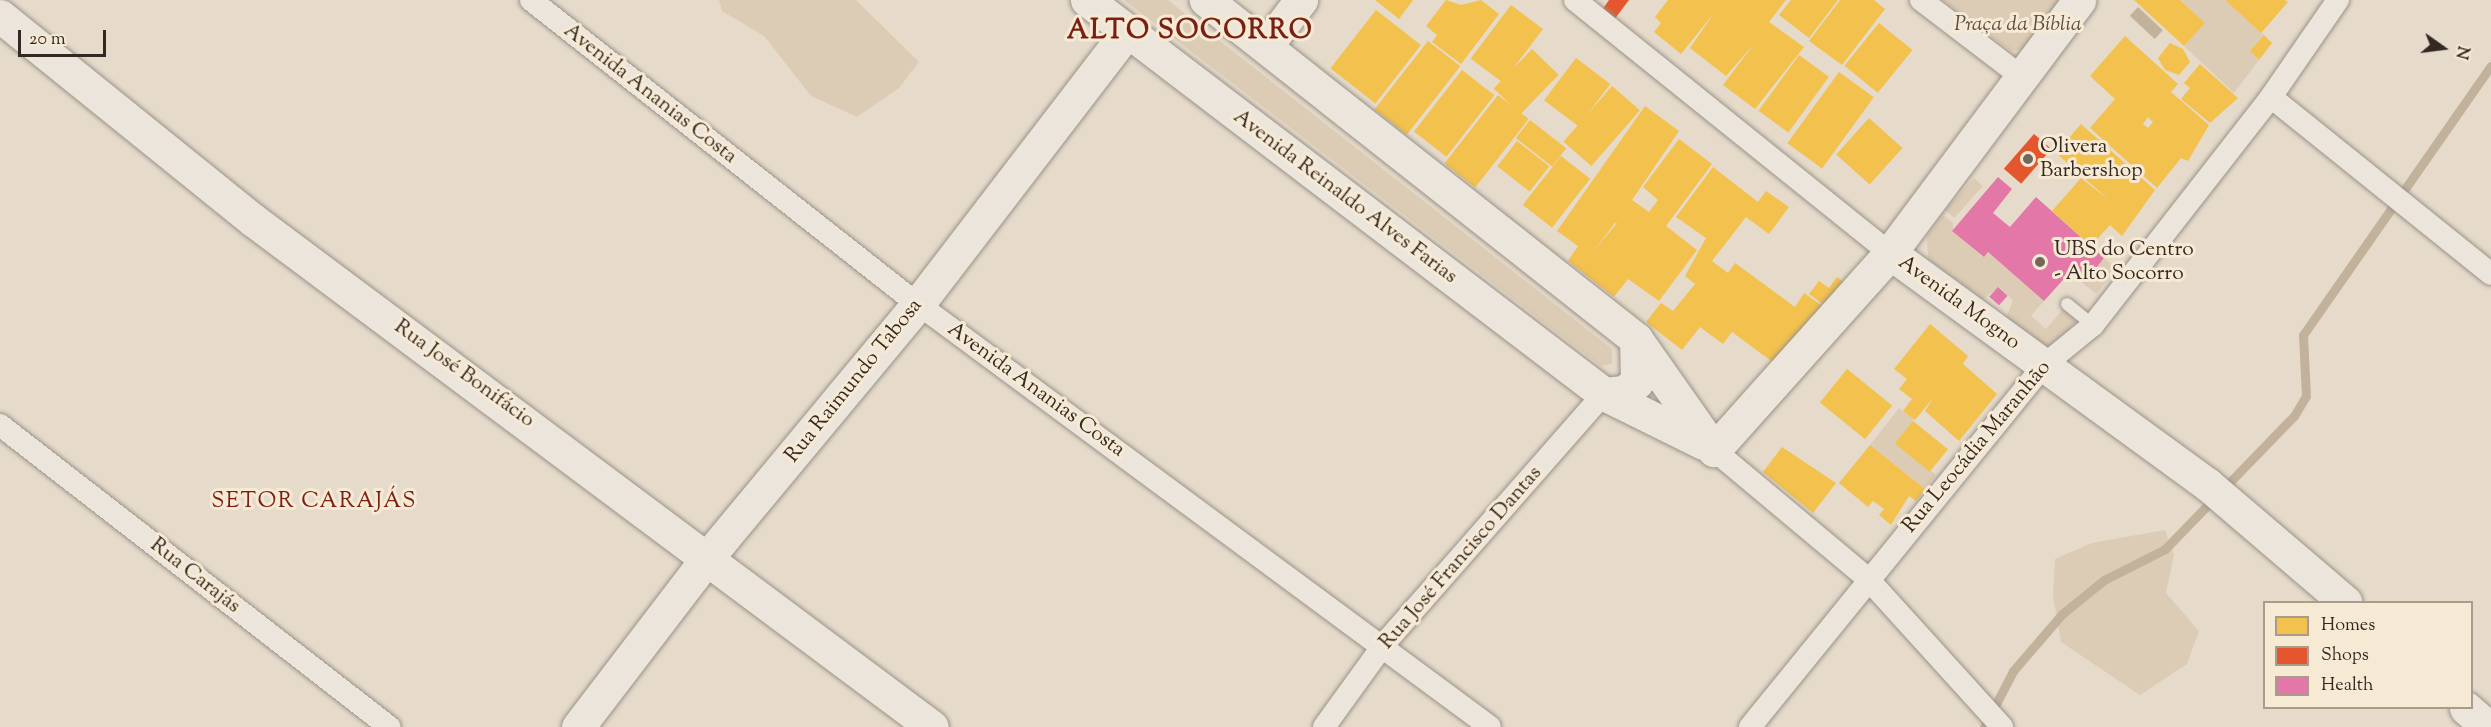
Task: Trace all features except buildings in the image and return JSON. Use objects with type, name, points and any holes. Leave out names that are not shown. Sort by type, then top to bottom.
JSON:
[{"type":"street","name":"Avenida Ananias Costa","points":[[531,0],[918,304],[1384,645],[1490,727]]},
{"type":"street","name":"Avenida Reinaldo Alves Farias","points":[[1087,0],[1604,394],[1654,414],[1714,450],[1867,578],[1999,724]]},
{"type":"street","name":"Avenida Reinaldo Alves Farias","points":[[1206,0],[1636,339],[1714,450]]},
{"type":"street","points":[[1266,46],[1301,0]]},
{"type":"street","name":"Avenida Mogno","points":[[1575,0],[1890,253],[2218,492],[2343,601]]},
{"type":"street","points":[[1921,0],[2022,77]]},
{"type":"street","points":[[1714,450],[1890,253],[2079,0]]},
{"type":"street","name":"Rua Leocádia Maranhão","points":[[1750,727],[1867,578],[2044,365],[2093,324],[2271,97],[2338,0]]},
{"type":"street","name":"Rua José Bonifácio","points":[[0,16],[253,219],[932,727]]},
{"type":"street","name":"Rua Raimundo Tabosa","points":[[578,727],[707,558],[918,304],[1127,32]]},
{"type":"street","points":[[2271,97],[2406,210],[2491,274]]},
{"type":"street","points":[[1604,394],[1623,392],[1637,382],[1636,339]]},
{"type":"street","name":"Rua José Francisco Dantas","points":[[1324,727],[1384,645],[1604,394]]},
{"type":"street","name":"Rua Carajás","points":[[0,425],[390,727]]},
{"type":"street","points":[[2467,709],[2488,727]]},
{"type":"lane","points":[[2067,304],[2093,324]]},
{"type":"green space","points":[[719,0],[856,0],[919,62],[899,88],[857,117],[811,96],[764,36],[722,11]]},
{"type":"green space","points":[[1124,0],[1168,0],[1612,349],[1612,364],[1601,366]]},
{"type":"green space","name":"Praça da Bíblia","points":[[1943,0],[2068,0],[2033,48],[2011,51]]},
{"type":"green space","points":[[2181,0],[2225,0],[2264,35],[2250,51],[2259,60],[2234,93],[2184,46],[2204,23]]},
{"type":"green space","points":[[1974,178],[1983,186],[1954,218],[1945,210]]},
{"type":"green space","points":[[1943,215],[1953,223],[1953,231],[1983,257],[1988,252],[2044,301],[2031,316],[2046,329],[2063,309],[2076,321],[2049,355],[2006,318],[2013,300],[1999,287],[1981,301],[1928,259],[1927,237]]},
{"type":"green space","points":[[2104,258],[2117,268],[2096,294],[2084,284]]},
{"type":"green space","points":[[1899,408],[1914,419],[1896,444],[1936,475],[1925,489],[1870,445]]},
{"type":"green space","points":[[2165,530],[2174,555],[2166,593],[2199,631],[2187,664],[2140,695],[2061,642],[2053,596],[2055,559],[2092,543]]},
{"type":"shaded area","points":[[2138,7],[2163,30],[2155,39],[2130,16]]},
{"type":"waterway","points":[[1984,727],[2013,671],[2062,614],[2104,580],[2165,549],[2294,416],[2306,396],[2303,335],[2491,66]]},
{"type":"place","name":"Olivera Barbershop","points":[[2028,159]]},
{"type":"place","name":"UBS do Centro - Alto Socorro","points":[[2040,262]]},
{"type":"district","name":"ALTO SOCORRO","points":[[1190,32]]},
{"type":"district","name":"SETOR CARAJÁS","points":[[314,503]]}]
